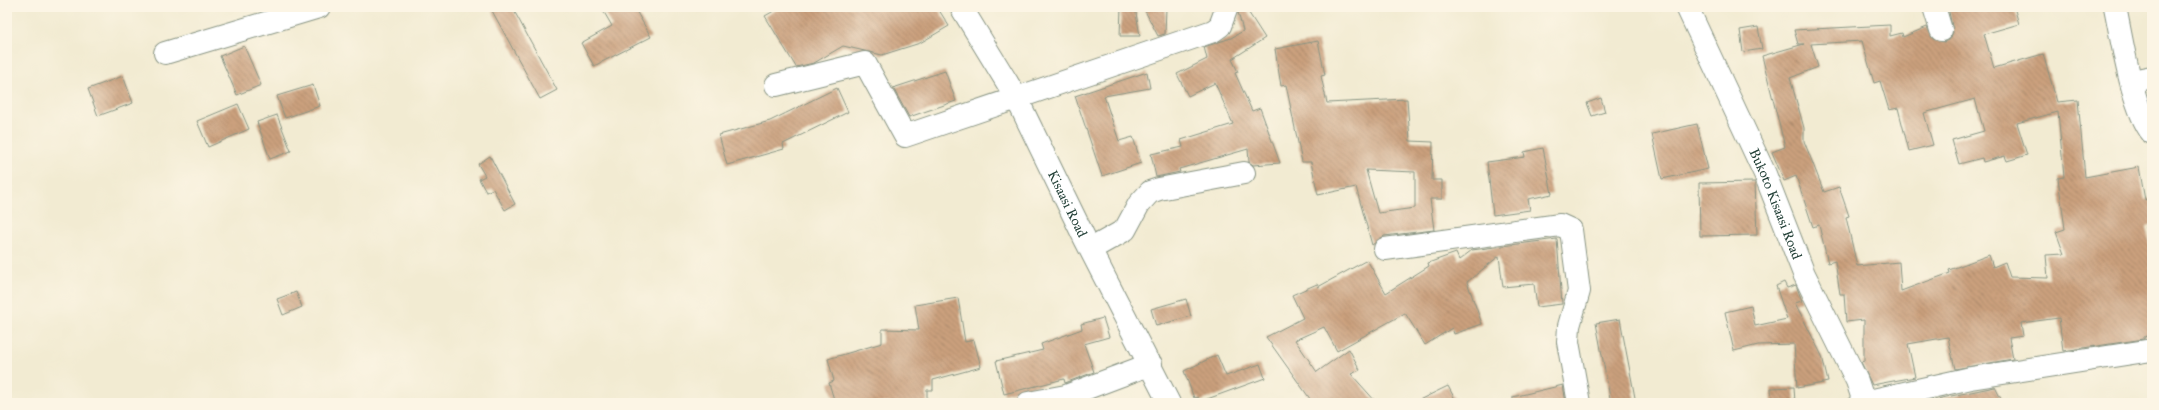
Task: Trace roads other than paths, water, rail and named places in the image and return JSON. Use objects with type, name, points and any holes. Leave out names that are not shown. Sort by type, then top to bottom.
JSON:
[{"type":"street","points":[[165,53],[319,7]]},
{"type":"street","name":"Kisaasi Road","points":[[961,7],[1016,97],[1090,249],[1151,364],[1169,403]]},
{"type":"street","points":[[776,85],[864,63],[906,136],[1016,97],[1213,31],[1220,26],[1227,7]]},
{"type":"street","name":"Bukoto Kisaasi Road","points":[[1687,7],[1755,152],[1804,274],[1857,381],[1862,402]]},
{"type":"street","points":[[1934,7],[1941,30]]},
{"type":"street","points":[[2115,7],[2142,79],[2138,106],[2146,125],[2152,133]]},
{"type":"street","points":[[1090,249],[1125,230],[1139,204],[1150,192],[1244,173]]},
{"type":"street","points":[[1385,249],[1560,225],[1567,226],[1571,230],[1578,276],[1579,291],[1569,326],[1568,342],[1579,403]]},
{"type":"street","points":[[1862,402],[1971,378],[2152,350]]},
{"type":"street","points":[[1028,403],[1066,396],[1151,364]]}]
